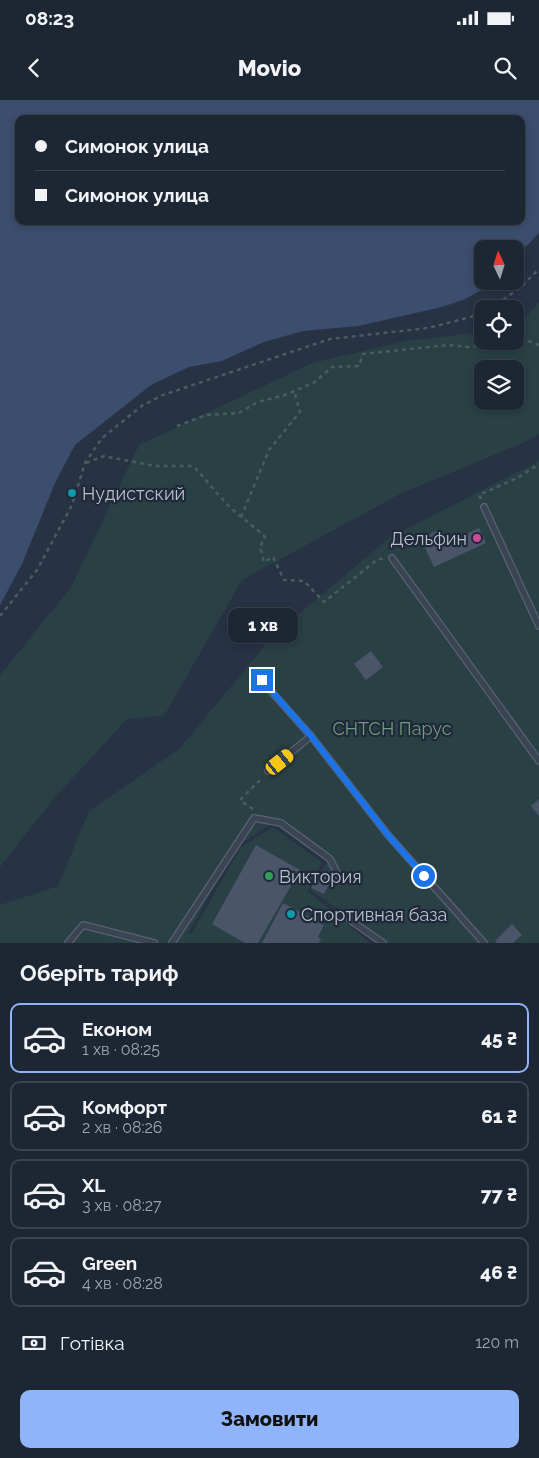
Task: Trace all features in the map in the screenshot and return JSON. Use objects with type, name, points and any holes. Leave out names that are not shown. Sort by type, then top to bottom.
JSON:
[{"type":"lane","points":[[484,507],[539,626]]},
{"type":"lane","points":[[392,558],[539,761]]},
{"type":"lane","points":[[262,680],[311,736],[388,835],[484,943]]},
{"type":"lane","points":[[268,771],[311,736]]},
{"type":"lane","points":[[172,943],[254,818],[280,823],[330,860],[339,877]]},
{"type":"lane","points":[[350,920],[383,943]]},
{"type":"lane","points":[[68,943],[83,925],[154,943]]},
{"type":"path","points":[[503,300],[521,287],[539,269]]},
{"type":"path","points":[[0,616],[37,570],[72,505],[84,463],[102,438],[143,405],[163,395],[330,339],[428,328],[474,316]]},
{"type":"path","points":[[177,426],[206,415],[239,413],[258,402],[294,391],[315,382],[332,367],[359,366],[363,354],[448,345],[469,347],[494,344],[509,346],[526,340],[539,345]]},
{"type":"path","points":[[241,517],[269,450],[300,412],[294,391]]},
{"type":"path","points":[[84,463],[104,456],[155,466],[193,466],[227,505],[243,520],[252,524],[265,537],[260,547],[264,562],[272,557],[284,580],[304,580],[324,602],[378,559],[392,558]]},
{"type":"path","points":[[484,507],[479,494],[519,477],[539,464]]},
{"type":"path","points":[[254,818],[252,808],[240,800],[268,771]]},
{"type":"green space","points":[[539,302],[539,434],[530,440],[400,494],[242,580],[164,716],[127,719],[51,802],[0,867],[0,675],[71,587],[139,445],[312,363],[406,341],[474,333],[474,350],[524,350],[524,319]]},
{"type":"green space","name":"СНТСН Парус","points":[[539,461],[539,943],[388,943],[310,890],[327,862],[272,823],[238,846],[188,933],[191,934],[241,847],[273,827],[322,862],[308,891],[370,943],[0,943],[0,905],[58,886],[89,811],[179,749],[272,637],[390,537]]},
{"type":"water","points":[[0,100],[539,100],[539,233],[524,249],[524,240],[474,240],[474,290],[481,290],[463,300],[442,307],[358,326],[303,331],[264,342],[222,361],[189,367],[151,385],[75,445],[55,483],[22,564],[0,605]]},
{"type":"building","points":[[479,528],[486,543],[434,567],[421,539],[436,531],[443,545]]},
{"type":"building","points":[[371,651],[383,667],[366,680],[354,664]]},
{"type":"building","points":[[539,799],[539,816],[531,806]]},
{"type":"building","points":[[256,845],[300,870],[258,943],[245,943],[212,924]]},
{"type":"building","points":[[319,871],[332,878],[324,894],[311,888]]},
{"type":"building","name":"Спортивная база","points":[[283,903],[324,925],[318,937],[321,939],[319,943],[262,943]]},
{"type":"building","points":[[512,924],[522,935],[513,943],[497,943],[495,941]]},
{"type":"place","name":"Нудистский","points":[[72,493]]},
{"type":"place","name":"Дельфин","points":[[477,538]]},
{"type":"place","name":"Виктория","points":[[269,876]]},
{"type":"place","name":"Спортивная база","points":[[291,914]]},
{"type":"route","points":[[262,680],[311,736],[388,835],[424,876]]}]
